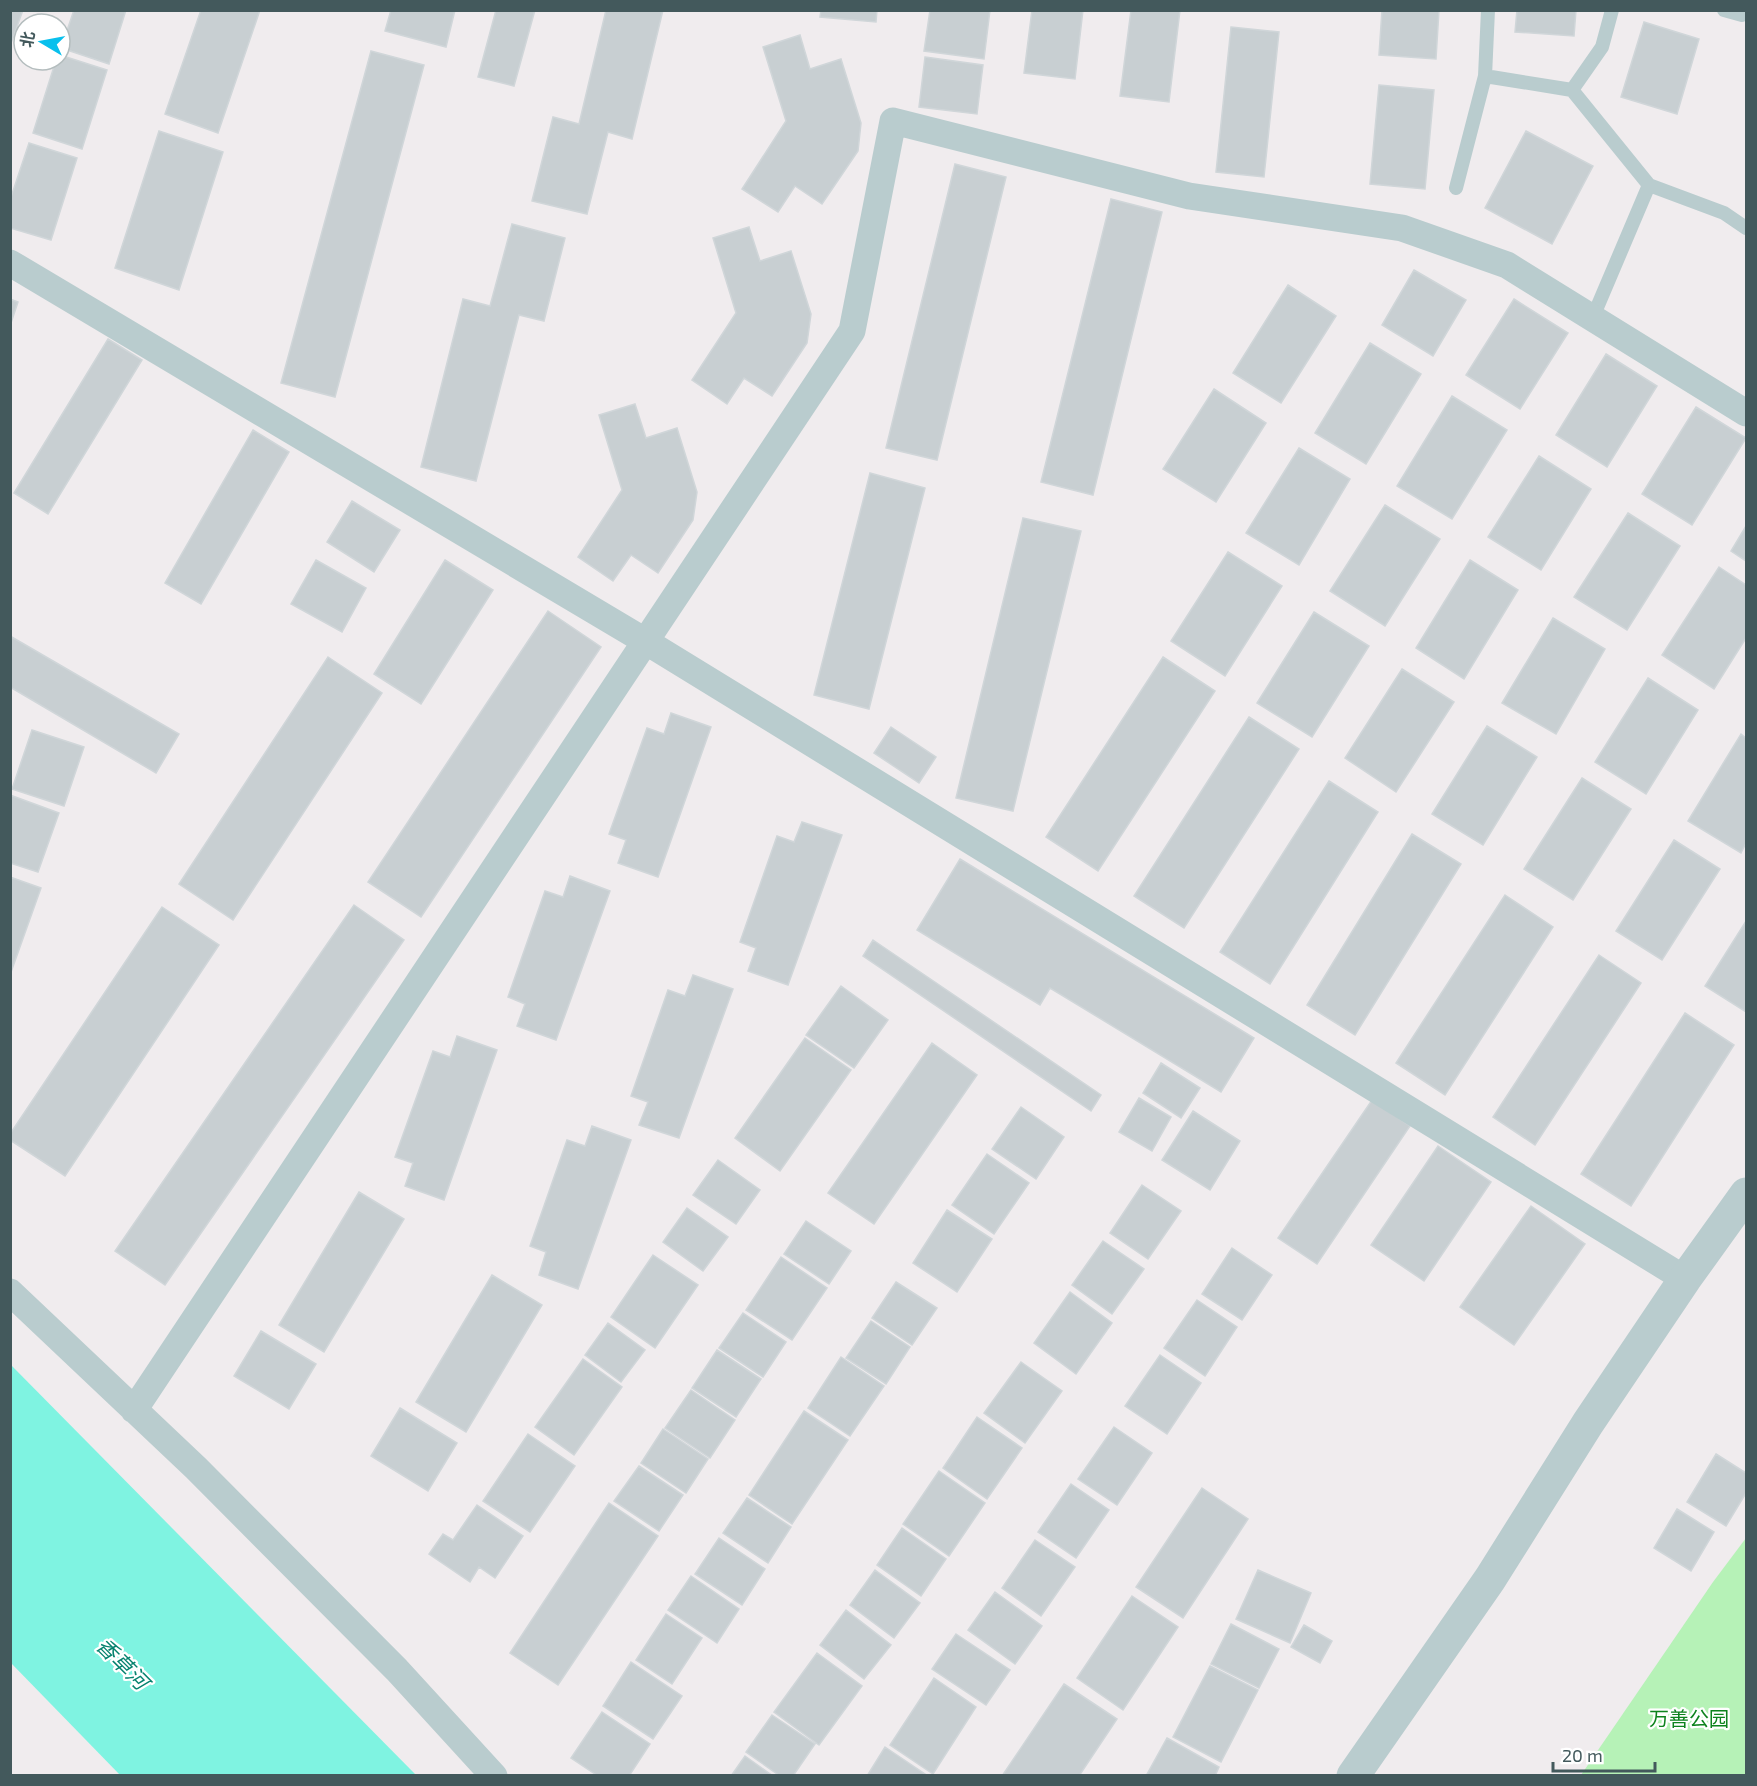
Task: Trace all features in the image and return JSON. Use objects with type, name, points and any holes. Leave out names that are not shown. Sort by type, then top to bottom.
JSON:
[{"type":"street","points":[[134,1410],[852,332],[893,121],[1189,196],[1402,228],[1507,265],[1746,413]]},
{"type":"street","points":[[10,262],[645,641],[1685,1280]]},
{"type":"street","points":[[1353,1776],[1490,1579],[1588,1423],[1746,1194]]},
{"type":"street","points":[[10,1292],[195,1468],[397,1670],[494,1776]]},
{"type":"lane","points":[[1456,188],[1485,76],[1488,10]]},
{"type":"lane","points":[[1572,90],[1602,47],[1612,10]]},
{"type":"lane","points":[[1724,10],[1742,15],[1743,10]]},
{"type":"lane","points":[[1485,76],[1572,90],[1649,185],[1724,213],[1746,228]]},
{"type":"lane","points":[[1593,317],[1649,185]]},
{"type":"green space","name":"万善公园","points":[[1746,1538],[1746,1775],[1581,1775],[1713,1582]]},
{"type":"water","name":"香草河","points":[[10,1365],[416,1775],[120,1775],[11,1663]]},
{"type":"building","points":[[10,10],[23,10],[22,12],[12,12],[10,46]]},
{"type":"building","points":[[74,10],[126,10],[109,64],[72,52]]},
{"type":"building","points":[[201,10],[260,10],[218,133],[165,114]]},
{"type":"building","points":[[391,10],[455,10],[446,47],[385,31]]},
{"type":"building","points":[[496,10],[535,10],[514,86],[478,77]]},
{"type":"building","points":[[606,10],[663,10],[632,139],[608,132],[587,214],[532,201],[553,117],[579,124]]},
{"type":"building","points":[[821,10],[877,10],[876,22],[820,17]]},
{"type":"building","points":[[930,10],[990,10],[984,59],[924,51]]},
{"type":"building","points":[[1032,10],[1083,10],[1075,79],[1024,73]]},
{"type":"building","points":[[1131,10],[1180,10],[1169,102],[1120,96]]},
{"type":"building","points":[[1382,10],[1439,10],[1436,59],[1379,55]]},
{"type":"building","points":[[1517,10],[1576,10],[1574,36],[1515,32]]},
{"type":"building","points":[[1644,22],[1699,39],[1677,114],[1621,97]]},
{"type":"building","points":[[1231,27],[1279,32],[1264,177],[1216,172]]},
{"type":"building","points":[[800,35],[810,69],[841,59],[861,123],[858,151],[822,204],[795,186],[778,212],[742,189],[786,121],[763,47]]},
{"type":"building","points":[[371,51],[424,65],[335,397],[281,383]]},
{"type":"building","points":[[925,57],[983,65],[977,114],[919,107]]},
{"type":"building","points":[[72,59],[107,70],[82,149],[33,133],[52,72],[72,72]]},
{"type":"building","points":[[1379,85],[1434,90],[1425,189],[1370,184]]},
{"type":"building","points":[[159,131],[223,152],[179,290],[115,268]]},
{"type":"building","points":[[1526,131],[1593,166],[1552,244],[1485,208]]},
{"type":"building","points":[[29,143],[77,158],[51,240],[10,228],[10,200]]},
{"type":"building","points":[[955,164],[1006,177],[937,460],[886,448]]},
{"type":"building","points":[[1111,199],[1162,212],[1093,495],[1041,482]]},
{"type":"building","points":[[512,224],[565,238],[544,321],[519,315],[476,481],[421,467],[463,299],[490,306]]},
{"type":"building","points":[[749,227],[760,261],[791,251],[811,314],[807,343],[772,396],[744,378],[727,404],[692,380],[736,313],[713,238]]},
{"type":"building","points":[[1414,270],[1466,300],[1433,356],[1382,325]]},
{"type":"building","points":[[1288,285],[1336,316],[1281,403],[1233,373]]},
{"type":"building","points":[[10,299],[18,302],[10,326]]},
{"type":"building","points":[[1514,299],[1568,333],[1520,409],[1466,375]]},
{"type":"building","points":[[108,339],[142,360],[48,514],[14,493]]},
{"type":"building","points":[[1370,343],[1421,374],[1366,464],[1315,433]]},
{"type":"building","points":[[1606,354],[1657,386],[1607,467],[1556,435]]},
{"type":"building","points":[[1214,389],[1266,423],[1216,502],[1163,469]]},
{"type":"building","points":[[1452,396],[1507,430],[1452,519],[1397,486]]},
{"type":"building","points":[[635,404],[646,438],[677,428],[697,492],[693,520],[658,573],[631,555],[613,581],[578,557],[622,490],[599,415]]},
{"type":"building","points":[[1696,407],[1746,438],[1692,525],[1642,494]]},
{"type":"building","points":[[253,430],[289,452],[201,604],[165,583]]},
{"type":"building","points":[[1299,448],[1350,479],[1299,565],[1246,533]]},
{"type":"building","points":[[1539,456],[1591,489],[1541,570],[1488,537]]},
{"type":"building","points":[[870,473],[925,488],[869,709],[814,695]]},
{"type":"building","points":[[352,501],[400,530],[374,572],[327,542]]},
{"type":"building","points":[[1385,505],[1440,539],[1385,626],[1330,591]]},
{"type":"building","points":[[1628,513],[1680,546],[1627,630],[1574,597]]},
{"type":"building","points":[[1023,518],[1081,531],[1013,811],[956,798]]},
{"type":"building","points":[[1746,526],[1746,561],[1731,551]]},
{"type":"building","points":[[1228,552],[1282,586],[1225,676],[1171,641]]},
{"type":"building","points":[[316,560],[366,588],[342,632],[291,604]]},
{"type":"building","points":[[445,560],[493,590],[421,704],[374,674]]},
{"type":"building","points":[[1470,560],[1518,590],[1464,679],[1416,648]]},
{"type":"building","points":[[1719,567],[1746,585],[1746,638],[1714,689],[1662,655]]},
{"type":"building","points":[[548,611],[601,647],[421,917],[368,882]]},
{"type":"building","points":[[1314,612],[1369,646],[1312,737],[1257,703]]},
{"type":"building","points":[[1553,618],[1605,649],[1556,734],[1502,703]]},
{"type":"building","points":[[10,636],[179,734],[156,773],[10,687]]},
{"type":"building","points":[[328,657],[382,693],[233,920],[179,884]]},
{"type":"building","points":[[1163,657],[1215,691],[1098,871],[1046,837]]},
{"type":"building","points":[[1402,669],[1454,702],[1396,792],[1345,758]]},
{"type":"building","points":[[1648,678],[1698,710],[1646,794],[1595,762]]},
{"type":"building","points":[[671,713],[711,727],[658,877],[618,863],[626,840],[609,834],[647,728],[664,734]]},
{"type":"building","points":[[1249,717],[1299,749],[1184,928],[1134,896]]},
{"type":"building","points":[[1487,726],[1537,757],[1483,845],[1432,814]]},
{"type":"building","points":[[891,727],[936,757],[919,783],[874,753]]},
{"type":"building","points":[[32,730],[84,747],[64,806],[12,789]]},
{"type":"building","points":[[1741,734],[1746,738],[1746,843],[1741,853],[1688,821]]},
{"type":"building","points":[[1582,778],[1631,809],[1573,900],[1524,869]]},
{"type":"building","points":[[1329,781],[1378,812],[1270,984],[1220,952]]},
{"type":"building","points":[[10,795],[59,813],[38,872],[10,863]]},
{"type":"building","points":[[802,822],[842,835],[788,985],[748,971],[756,948],[740,942],[777,836],[794,842]]},
{"type":"building","points":[[1412,834],[1461,864],[1355,1035],[1307,1005]]},
{"type":"building","points":[[1674,840],[1720,869],[1662,960],[1616,931]]},
{"type":"building","points":[[960,859],[1254,1038],[1221,1092],[1050,988],[1040,1005],[917,930]]},
{"type":"building","points":[[570,876],[610,891],[556,1040],[517,1026],[525,1004],[508,997],[545,891],[563,897]]},
{"type":"building","points":[[10,877],[41,888],[10,975]]},
{"type":"building","points":[[1505,895],[1553,927],[1445,1095],[1396,1063]]},
{"type":"building","points":[[354,905],[404,940],[165,1285],[115,1251]]},
{"type":"building","points":[[162,907],[219,945],[65,1176],[10,1140],[10,1134]]},
{"type":"building","points":[[1746,921],[1746,1012],[1705,986]]},
{"type":"building","points":[[873,940],[1101,1095],[1091,1111],[863,956]]},
{"type":"building","points":[[1599,955],[1641,983],[1535,1145],[1493,1117]]},
{"type":"building","points":[[693,975],[733,989],[679,1138],[639,1125],[648,1102],[631,1096],[668,990],[685,996]]},
{"type":"building","points":[[841,986],[888,1020],[854,1068],[806,1035]]},
{"type":"building","points":[[1685,1013],[1734,1045],[1631,1206],[1581,1174]]},
{"type":"building","points":[[457,1036],[497,1050],[444,1200],[405,1186],[413,1163],[395,1157],[433,1051],[450,1057]]},
{"type":"building","points":[[805,1038],[851,1070],[780,1171],[735,1138]]},
{"type":"building","points":[[932,1043],[977,1075],[874,1224],[828,1193]]},
{"type":"building","points":[[1161,1063],[1200,1088],[1181,1118],[1143,1093]]},
{"type":"building","points":[[1139,1098],[1171,1117],[1152,1151],[1119,1132]]},
{"type":"building","points":[[1372,1100],[1410,1126],[1317,1264],[1278,1238]]},
{"type":"building","points":[[1021,1107],[1064,1137],[1036,1179],[992,1149]]},
{"type":"building","points":[[1193,1111],[1240,1141],[1210,1190],[1162,1160]]},
{"type":"building","points":[[592,1126],[631,1140],[578,1289],[539,1275],[546,1252],[530,1246],[567,1140],[585,1146]]},
{"type":"building","points":[[1438,1146],[1491,1182],[1424,1281],[1371,1245]]},
{"type":"building","points":[[987,1154],[1029,1183],[994,1234],[952,1205]]},
{"type":"building","points":[[718,1160],[760,1190],[736,1224],[693,1195]]},
{"type":"building","points":[[1142,1185],[1181,1211],[1148,1259],[1110,1233]]},
{"type":"building","points":[[359,1192],[404,1219],[324,1352],[279,1325]]},
{"type":"building","points":[[1531,1206],[1585,1244],[1514,1345],[1460,1307]]},
{"type":"building","points":[[687,1208],[728,1237],[703,1271],[663,1242]]},
{"type":"building","points":[[947,1210],[992,1239],[957,1292],[913,1263]]},
{"type":"building","points":[[806,1221],[851,1251],[829,1284],[784,1254]]},
{"type":"building","points":[[1103,1241],[1144,1269],[1112,1314],[1072,1285]]},
{"type":"building","points":[[1232,1248],[1272,1275],[1242,1320],[1202,1294]]},
{"type":"building","points":[[653,1255],[698,1285],[655,1348],[611,1317]]},
{"type":"building","points":[[781,1257],[827,1288],[792,1340],[746,1310]]},
{"type":"building","points":[[492,1275],[542,1305],[466,1432],[416,1402]]},
{"type":"building","points":[[896,1282],[937,1308],[912,1345],[872,1318]]},
{"type":"building","points":[[1070,1292],[1112,1323],[1076,1374],[1034,1343]]},
{"type":"building","points":[[1197,1300],[1237,1327],[1205,1376],[1164,1348]]},
{"type":"building","points":[[743,1313],[786,1342],[763,1377],[719,1348]]},
{"type":"building","points":[[871,1321],[910,1347],[886,1384],[846,1358]]},
{"type":"building","points":[[608,1323],[645,1350],[621,1382],[585,1355]]},
{"type":"building","points":[[261,1331],[316,1364],[289,1409],[234,1376]]},
{"type":"building","points":[[717,1350],[761,1379],[736,1417],[692,1388]]},
{"type":"building","points":[[1160,1355],[1201,1383],[1167,1434],[1125,1406]]},
{"type":"building","points":[[841,1357],[884,1386],[850,1436],[808,1408]]},
{"type":"building","points":[[583,1359],[622,1387],[574,1455],[535,1427]]},
{"type":"building","points":[[1021,1362],[1062,1391],[1025,1443],[984,1413]]},
{"type":"building","points":[[691,1390],[735,1420],[710,1458],[665,1428]]},
{"type":"building","points":[[400,1408],[457,1443],[428,1491],[371,1456]]},
{"type":"building","points":[[804,1411],[848,1440],[792,1524],[749,1495]]},
{"type":"building","points":[[977,1417],[1022,1448],[987,1499],[943,1468]]},
{"type":"building","points":[[1114,1427],[1152,1453],[1117,1505],[1078,1479]]},
{"type":"building","points":[[663,1429],[708,1459],[686,1493],[641,1463]]},
{"type":"building","points":[[528,1434],[575,1466],[530,1532],[483,1501]]},
{"type":"building","points":[[1716,1454],[1746,1473],[1746,1493],[1726,1526],[1687,1502]]},
{"type":"building","points":[[639,1466],[683,1495],[659,1531],[614,1501]]},
{"type":"building","points":[[939,1471],[985,1503],[949,1556],[903,1524]]},
{"type":"building","points":[[1071,1484],[1109,1510],[1076,1558],[1038,1532]]},
{"type":"building","points":[[1202,1488],[1248,1519],[1183,1618],[1136,1587]]},
{"type":"building","points":[[747,1498],[791,1527],[768,1563],[723,1533]]},
{"type":"building","points":[[609,1503],[658,1536],[558,1685],[510,1653]]},
{"type":"building","points":[[477,1505],[523,1536],[495,1578],[479,1567],[470,1582],[429,1554],[443,1534],[453,1540]]},
{"type":"building","points":[[1677,1509],[1714,1532],[1691,1571],[1654,1548]]},
{"type":"building","points":[[902,1528],[946,1559],[921,1596],[877,1565]]},
{"type":"building","points":[[719,1538],[765,1569],[742,1605],[695,1574]]},
{"type":"building","points":[[1035,1540],[1075,1567],[1041,1616],[1002,1588]]},
{"type":"building","points":[[875,1570],[920,1603],[894,1638],[850,1605]]},
{"type":"building","points":[[1258,1570],[1311,1593],[1290,1643],[1236,1619]]},
{"type":"building","points":[[691,1576],[739,1609],[717,1643],[668,1610]]},
{"type":"building","points":[[995,1592],[1042,1626],[1015,1664],[968,1630]]},
{"type":"building","points":[[1132,1596],[1178,1627],[1123,1710],[1077,1678]]},
{"type":"building","points":[[846,1610],[891,1645],[864,1679],[820,1645]]},
{"type":"building","points":[[666,1614],[702,1638],[672,1684],[636,1660]]},
{"type":"building","points":[[1231,1624],[1279,1649],[1259,1688],[1211,1664]]},
{"type":"building","points":[[1304,1625],[1332,1641],[1320,1663],[1291,1647]]},
{"type":"building","points":[[956,1634],[1010,1670],[986,1705],[932,1669]]},
{"type":"building","points":[[817,1653],[862,1686],[819,1745],[774,1712]]},
{"type":"building","points":[[631,1662],[682,1696],[653,1739],[603,1706]]},
{"type":"building","points":[[1210,1666],[1258,1690],[1221,1762],[1173,1737]]},
{"type":"building","points":[[934,1678],[976,1707],[933,1774],[890,1745]]},
{"type":"building","points":[[1064,1684],[1117,1719],[1079,1776],[1002,1776]]},
{"type":"building","points":[[602,1712],[650,1744],[629,1776],[598,1776],[571,1758]]},
{"type":"building","points":[[772,1715],[815,1744],[793,1776],[780,1776],[746,1752]]},
{"type":"building","points":[[1167,1738],[1219,1767],[1215,1776],[1146,1776]]},
{"type":"building","points":[[885,1747],[928,1776],[867,1776]]},
{"type":"building","points":[[745,1756],[773,1776],[731,1776]]}]
